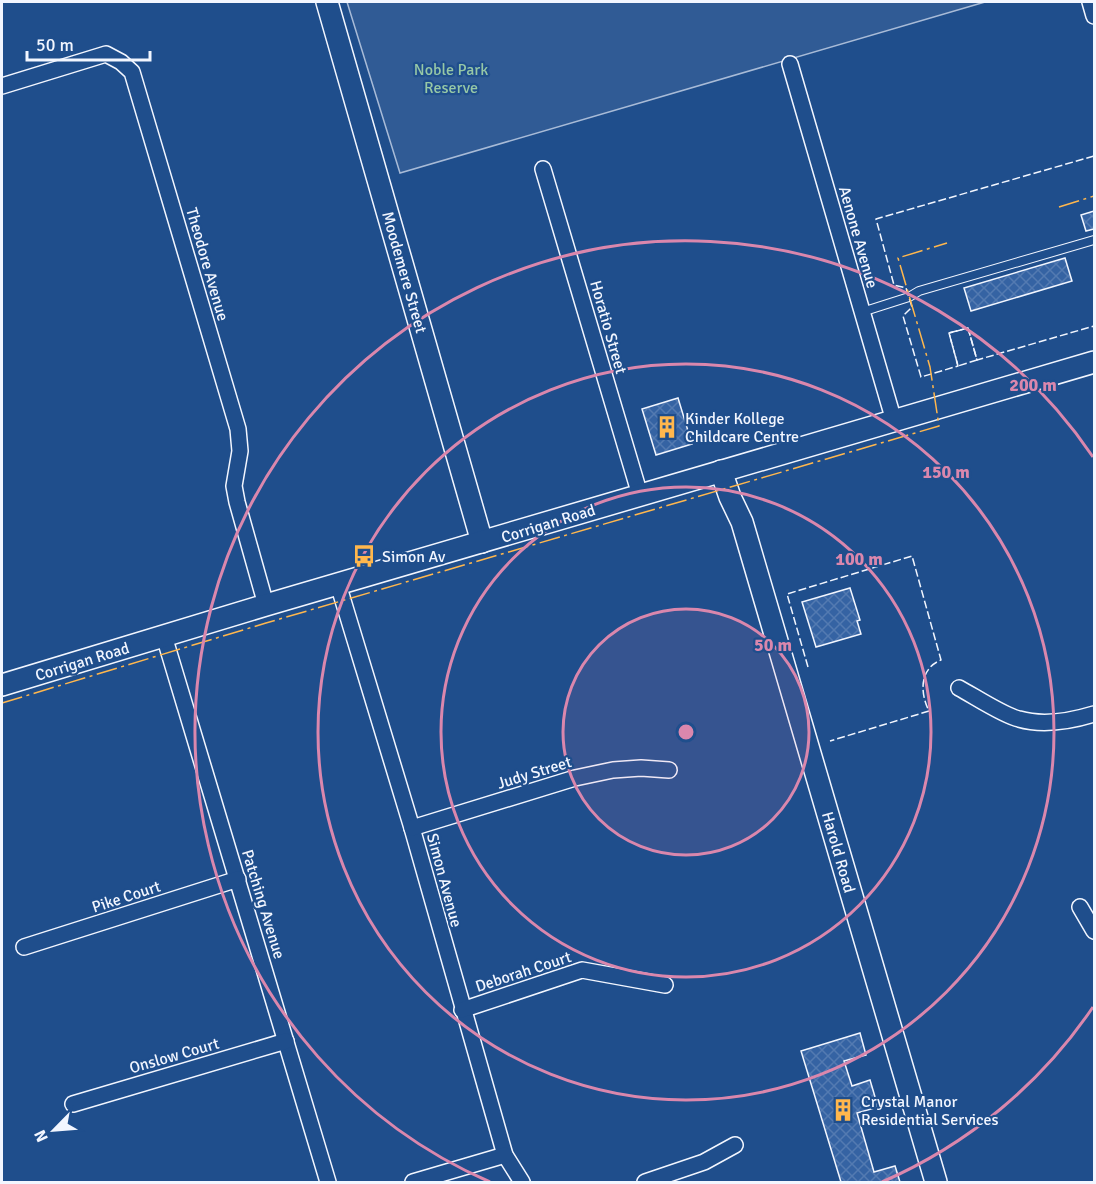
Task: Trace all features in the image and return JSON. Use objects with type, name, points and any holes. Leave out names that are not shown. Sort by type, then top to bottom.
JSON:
[{"type":"street","name":"Moodemere Street","points":[[327,2],[482,542]]},
{"type":"street","points":[[1090,2],[1095,16]]},
{"type":"street","name":"Theodore Avenue","points":[[2,86],[106,54],[122,62],[132,72],[237,429],[240,451],[234,486],[266,605]]},
{"type":"street","name":"Aenone Avenue","points":[[790,64],[894,420]]},
{"type":"street","name":"Horatio Street","points":[[543,169],[640,495]]},
{"type":"street","name":"Corrigan Road","points":[[2,685],[266,605],[1095,362]]},
{"type":"street","name":"Harold Road","points":[[727,470],[730,497],[742,522],[936,1182]]},
{"type":"street","name":"Simon Avenue","points":[[338,584],[412,828],[505,1155],[522,1182]]},
{"type":"street","name":"Patching Avenue","points":[[164,636],[328,1182]]},
{"type":"street","points":[[959,688],[1018,719],[1043,722],[1071,721],[1095,714]]},
{"type":"street","name":"Judy Street","points":[[412,828],[575,778],[613,770],[641,768],[669,770]]},
{"type":"street","name":"Pike Court","points":[[24,947],[238,879]]},
{"type":"street","points":[[1080,907],[1095,931]]},
{"type":"street","name":"Deborah Court","points":[[462,1010],[582,970],[665,985]]},
{"type":"street","name":"Onslow Court","points":[[73,1104],[286,1041]]},
{"type":"street","points":[[645,1182],[704,1162],[735,1145]]},
{"type":"street","points":[[413,1182],[505,1155]]},
{"type":"lane","points":[[862,312],[909,297],[919,291],[1095,240]]},
{"type":"green space","name":"Noble Park Reserve","points":[[347,2],[985,2],[400,173]]},
{"type":"building","points":[[1094,211],[1094,229],[1086,231],[1081,215]]},
{"type":"building","points":[[1065,258],[1072,281],[971,311],[964,288]]},
{"type":"building","name":"Kinder Kollege Childcare Centre","points":[[678,398],[692,444],[656,455],[642,409]]},
{"type":"building","points":[[850,588],[860,620],[857,621],[861,634],[816,647],[802,602]]},
{"type":"building","name":"Crystal Manor Residential Services","points":[[860,1033],[866,1055],[844,1061],[852,1086],[870,1080],[878,1107],[857,1113],[874,1172],[895,1166],[900,1182],[841,1182],[801,1051]]},
{"type":"fence","points":[[1094,156],[876,219],[894,285],[906,288],[912,307],[903,316],[921,377],[958,366],[949,333],[968,328],[977,360],[1094,326]]},
{"type":"fence","points":[[968,328],[977,360],[958,366],[949,333],[968,328]]},
{"type":"fence","points":[[808,667],[787,594],[912,556],[941,660],[929,669],[923,682],[924,697],[929,711],[830,741]]},
{"type":"power","points":[[1059,207],[1094,196]]},
{"type":"power","points":[[2,703],[266,623],[939,426],[930,367],[898,258],[947,243]]},
{"type":"place","name":"Kinder Kollege Childcare Centre","points":[[667,427]]},
{"type":"place","name":"Simon Av","points":[[364,556]]},
{"type":"place","name":"Crystal Manor Residential Services","points":[[843,1110]]}]
